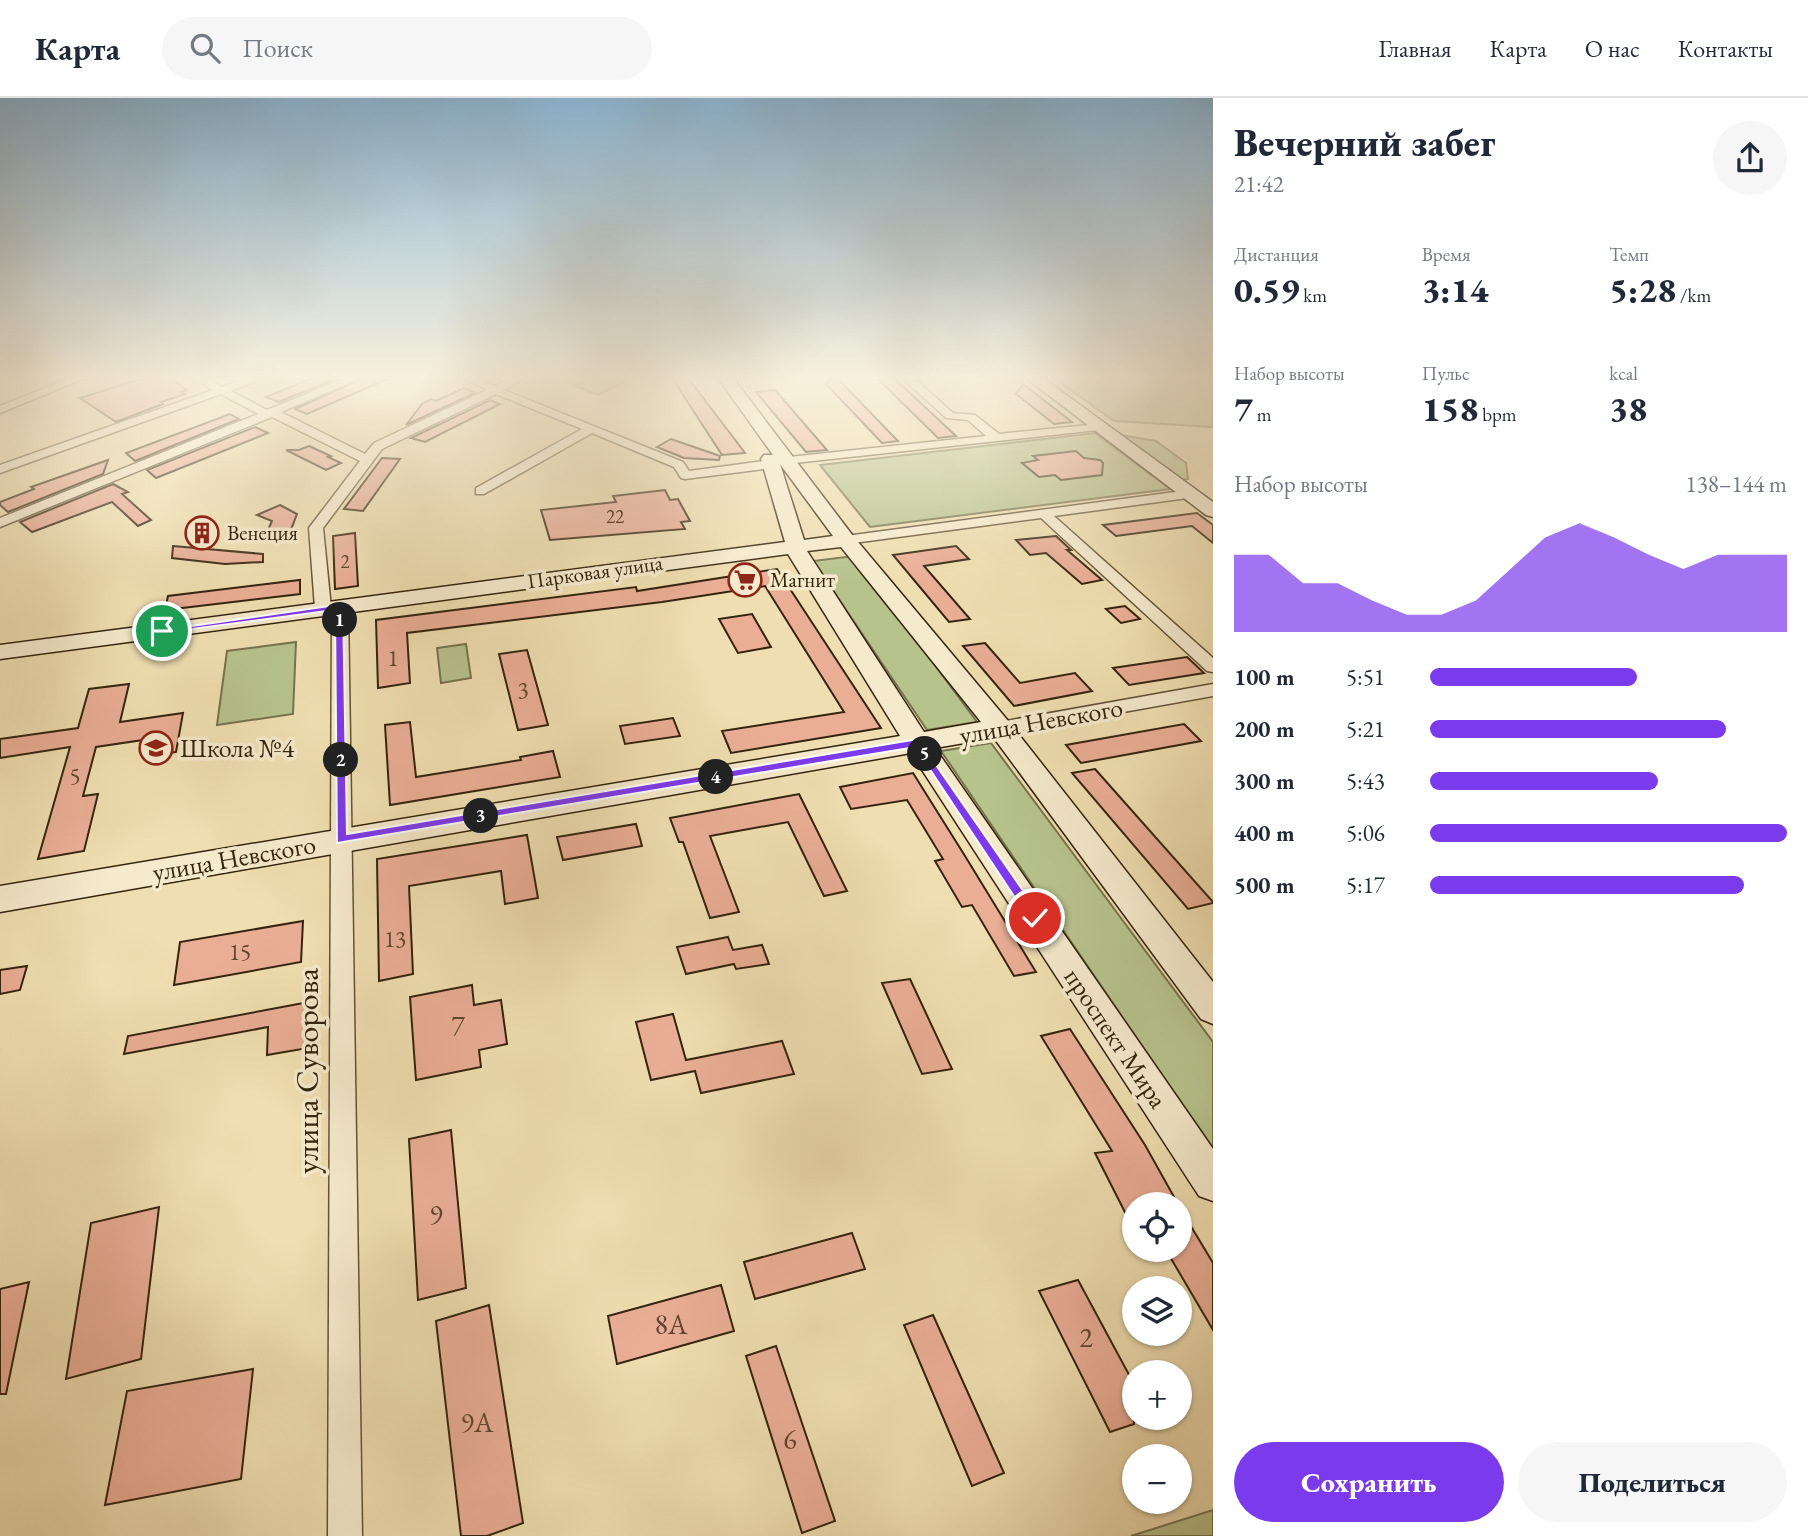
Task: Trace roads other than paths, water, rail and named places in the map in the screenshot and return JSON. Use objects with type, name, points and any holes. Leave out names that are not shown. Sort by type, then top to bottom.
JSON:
[{"type":"main road","name":"проспект Мира","points":[[764,445],[837,541],[1000,728],[1213,1008]]},
{"type":"main road","name":"проспект Мира","points":[[767,445],[777,461],[799,557],[918,743],[1213,1182]]},
{"type":"main road","points":[[1124,445],[1213,511]]},
{"type":"main road","name":"Парковая улица","points":[[0,653],[732,553],[792,532],[837,541]]},
{"type":"main road","name":"улица Невского","points":[[0,898],[1000,728]]},
{"type":"street","points":[[0,469],[67,445]]},
{"type":"street","points":[[0,523],[194,445]]},
{"type":"street","points":[[336,445],[367,460]]},
{"type":"street","name":"улица Суворова","points":[[345,1536],[341,840],[331,607],[316,528],[380,445]]},
{"type":"street","points":[[480,491],[562,445]]},
{"type":"street","points":[[627,445],[678,465],[685,475],[777,461],[928,445]]},
{"type":"street","name":"Парковая улица","points":[[837,541],[1190,494]]},
{"type":"street","points":[[1043,513],[1213,667]]},
{"type":"street","name":"улица Невского","points":[[1000,728],[1213,690]]},
{"type":"place","name":"Венеция","points":[[202,533]]},
{"type":"place","name":"Магнит","points":[[745,580]]},
{"type":"place","name":"Школа №4","points":[[156,748]]}]
